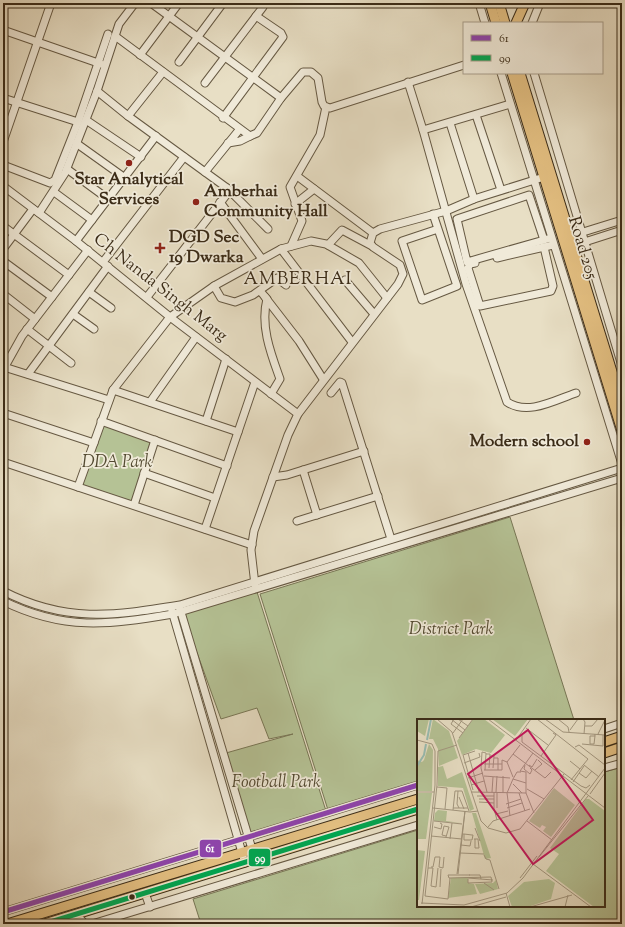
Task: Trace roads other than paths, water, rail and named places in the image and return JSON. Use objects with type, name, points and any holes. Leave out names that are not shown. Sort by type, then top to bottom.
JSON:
[{"type":"main road","points":[[516,22],[525,3]]},
{"type":"main road","points":[[496,22],[497,4]]},
{"type":"main road","points":[[497,4],[505,22]]},
{"type":"main road","name":"Road 205","points":[[512,74],[544,177],[567,237]]},
{"type":"main road","name":"Road 205","points":[[520,74],[622,431]]},
{"type":"main road","name":"Road 205","points":[[569,247],[622,404]]},
{"type":"main road","points":[[605,742],[622,736]]},
{"type":"main road","points":[[605,753],[622,747]]},
{"type":"main road","points":[[7,924],[417,798]]},
{"type":"main road","points":[[49,923],[417,809]]},
{"type":"street","points":[[3,142],[51,3]]},
{"type":"street","points":[[3,165],[50,183],[52,182],[78,122],[98,63],[112,35],[135,3]]},
{"type":"street","points":[[151,3],[281,98]]},
{"type":"street","points":[[140,55],[179,3]]},
{"type":"street","points":[[179,62],[223,3]]},
{"type":"street","points":[[205,83],[256,16],[264,3]]},
{"type":"street","points":[[479,3],[485,22]]},
{"type":"street","points":[[532,22],[540,3]]},
{"type":"street","points":[[482,12],[497,4]]},
{"type":"street","points":[[223,118],[282,36],[281,33],[256,16]]},
{"type":"street","points":[[3,30],[106,65]]},
{"type":"street","points":[[112,35],[239,130],[250,136]]},
{"type":"street","points":[[3,249],[14,234],[54,192],[68,169],[76,143],[106,65],[112,35]]},
{"type":"street","points":[[326,108],[463,65]]},
{"type":"street","points":[[128,116],[163,72]]},
{"type":"street","points":[[228,143],[240,141],[257,133],[281,98],[303,72],[311,72],[318,78],[322,102],[326,108],[320,135],[290,189],[302,221],[291,246]]},
{"type":"street","points":[[501,74],[622,464]]},
{"type":"street","points":[[534,74],[622,366]]},
{"type":"street","points":[[408,82],[466,284],[507,402],[521,408],[533,408],[576,393]]},
{"type":"street","points":[[97,91],[128,116],[227,188],[268,229]]},
{"type":"street","points":[[3,98],[78,122]]},
{"type":"street","points":[[423,130],[510,104]]},
{"type":"street","points":[[476,115],[501,190]]},
{"type":"street","points":[[86,120],[141,157]]},
{"type":"street","points":[[450,123],[474,199]]},
{"type":"street","points":[[205,172],[239,130]]},
{"type":"street","points":[[76,241],[156,136]]},
{"type":"street","points":[[76,143],[125,178]]},
{"type":"street","points":[[28,374],[89,292],[106,264],[184,157]]},
{"type":"street","points":[[68,169],[108,199]]},
{"type":"street","points":[[297,176],[373,233]]},
{"type":"street","points":[[372,246],[370,243],[373,233],[380,229],[446,211],[474,199],[544,177]]},
{"type":"street","name":"Ch Nanda Singh Marg","points":[[3,186],[106,264],[170,317],[298,414]]},
{"type":"street","points":[[147,297],[228,192],[227,188]]},
{"type":"street","points":[[295,204],[314,189]]},
{"type":"street","points":[[54,192],[92,220]]},
{"type":"street","points":[[544,243],[470,264],[468,268],[479,305],[481,307],[551,291],[553,286],[544,243],[529,195],[457,219],[467,262],[544,243],[552,241]]},
{"type":"street","points":[[220,202],[262,259]]},
{"type":"street","points":[[434,214],[457,286],[422,300],[402,240],[438,229]]},
{"type":"street","points":[[567,237],[622,220]]},
{"type":"street","points":[[3,226],[69,275]]},
{"type":"street","points":[[256,589],[252,545],[254,531],[273,477],[298,414],[323,379],[402,277],[402,270],[395,261],[372,246],[342,230],[328,245]]},
{"type":"street","points":[[569,247],[622,230]]},
{"type":"street","points":[[78,487],[109,400],[114,390],[170,317],[214,286],[282,249],[311,241],[328,245],[359,262],[387,298]]},
{"type":"street","points":[[282,249],[352,342]]},
{"type":"street","points":[[88,250],[27,329],[4,368],[28,374],[109,400]]},
{"type":"street","points":[[3,261],[52,297]]},
{"type":"street","points":[[214,286],[221,298],[235,302],[260,291],[276,278],[286,285]]},
{"type":"street","points":[[346,280],[374,314]]},
{"type":"street","points":[[260,291],[299,341],[323,379]]},
{"type":"street","points":[[89,292],[111,308]]},
{"type":"street","points":[[3,294],[35,319]]},
{"type":"street","points":[[265,297],[265,325],[270,351],[280,379],[271,394]]},
{"type":"street","points":[[73,314],[94,329]]},
{"type":"street","points":[[27,329],[71,363]]},
{"type":"street","points":[[150,402],[196,337]]},
{"type":"street","points":[[206,421],[226,359]]},
{"type":"street","points":[[205,529],[255,382]]},
{"type":"street","points":[[331,394],[340,382],[342,383],[391,539]]},
{"type":"street","points":[[114,390],[238,432]]},
{"type":"street","points":[[3,413],[94,443]]},
{"type":"street","points":[[102,421],[226,466]]},
{"type":"street","points":[[134,505],[155,440]]},
{"type":"street","points":[[273,477],[303,470],[364,451]]},
{"type":"street","points":[[3,462],[252,545]]},
{"type":"street","points":[[3,601],[20,610],[56,621],[85,624],[120,623],[173,614],[180,609],[255,581],[622,468]]},
{"type":"street","points":[[303,470],[317,515]]},
{"type":"street","points":[[144,473],[215,498]]},
{"type":"street","points":[[3,591],[24,602],[60,612],[87,616],[120,615],[170,607],[180,609],[256,589],[622,478]]},
{"type":"street","points":[[296,521],[378,496]]},
{"type":"street","points":[[170,607],[238,841],[254,859]]},
{"type":"street","points":[[180,609],[247,837],[245,863]]},
{"type":"street","points":[[605,729],[622,723]]},
{"type":"street","points":[[605,768],[622,763]]},
{"type":"street","points":[[3,912],[417,785]]},
{"type":"street","points":[[92,924],[417,825]]},
{"type":"street","points":[[145,893],[150,907]]},
{"type":"street","points":[[76,914],[84,924]]},
{"type":"place","name":"Star Analytical Services","points":[[129,163]]},
{"type":"place","name":"Amberhai Community Hall","points":[[196,202]]},
{"type":"place","name":"DGD Sec 19 Dwarka","points":[[160,248]]},
{"type":"place","name":"Modern school","points":[[587,442]]},
{"type":"district","name":"AMBERHAI","points":[[298,280]]},
{"type":"park label","name":"DDA Park","points":[[117,463]]},
{"type":"park label","name":"District Park","points":[[451,630]]},
{"type":"park label","name":"Football Park","points":[[276,783]]}]
